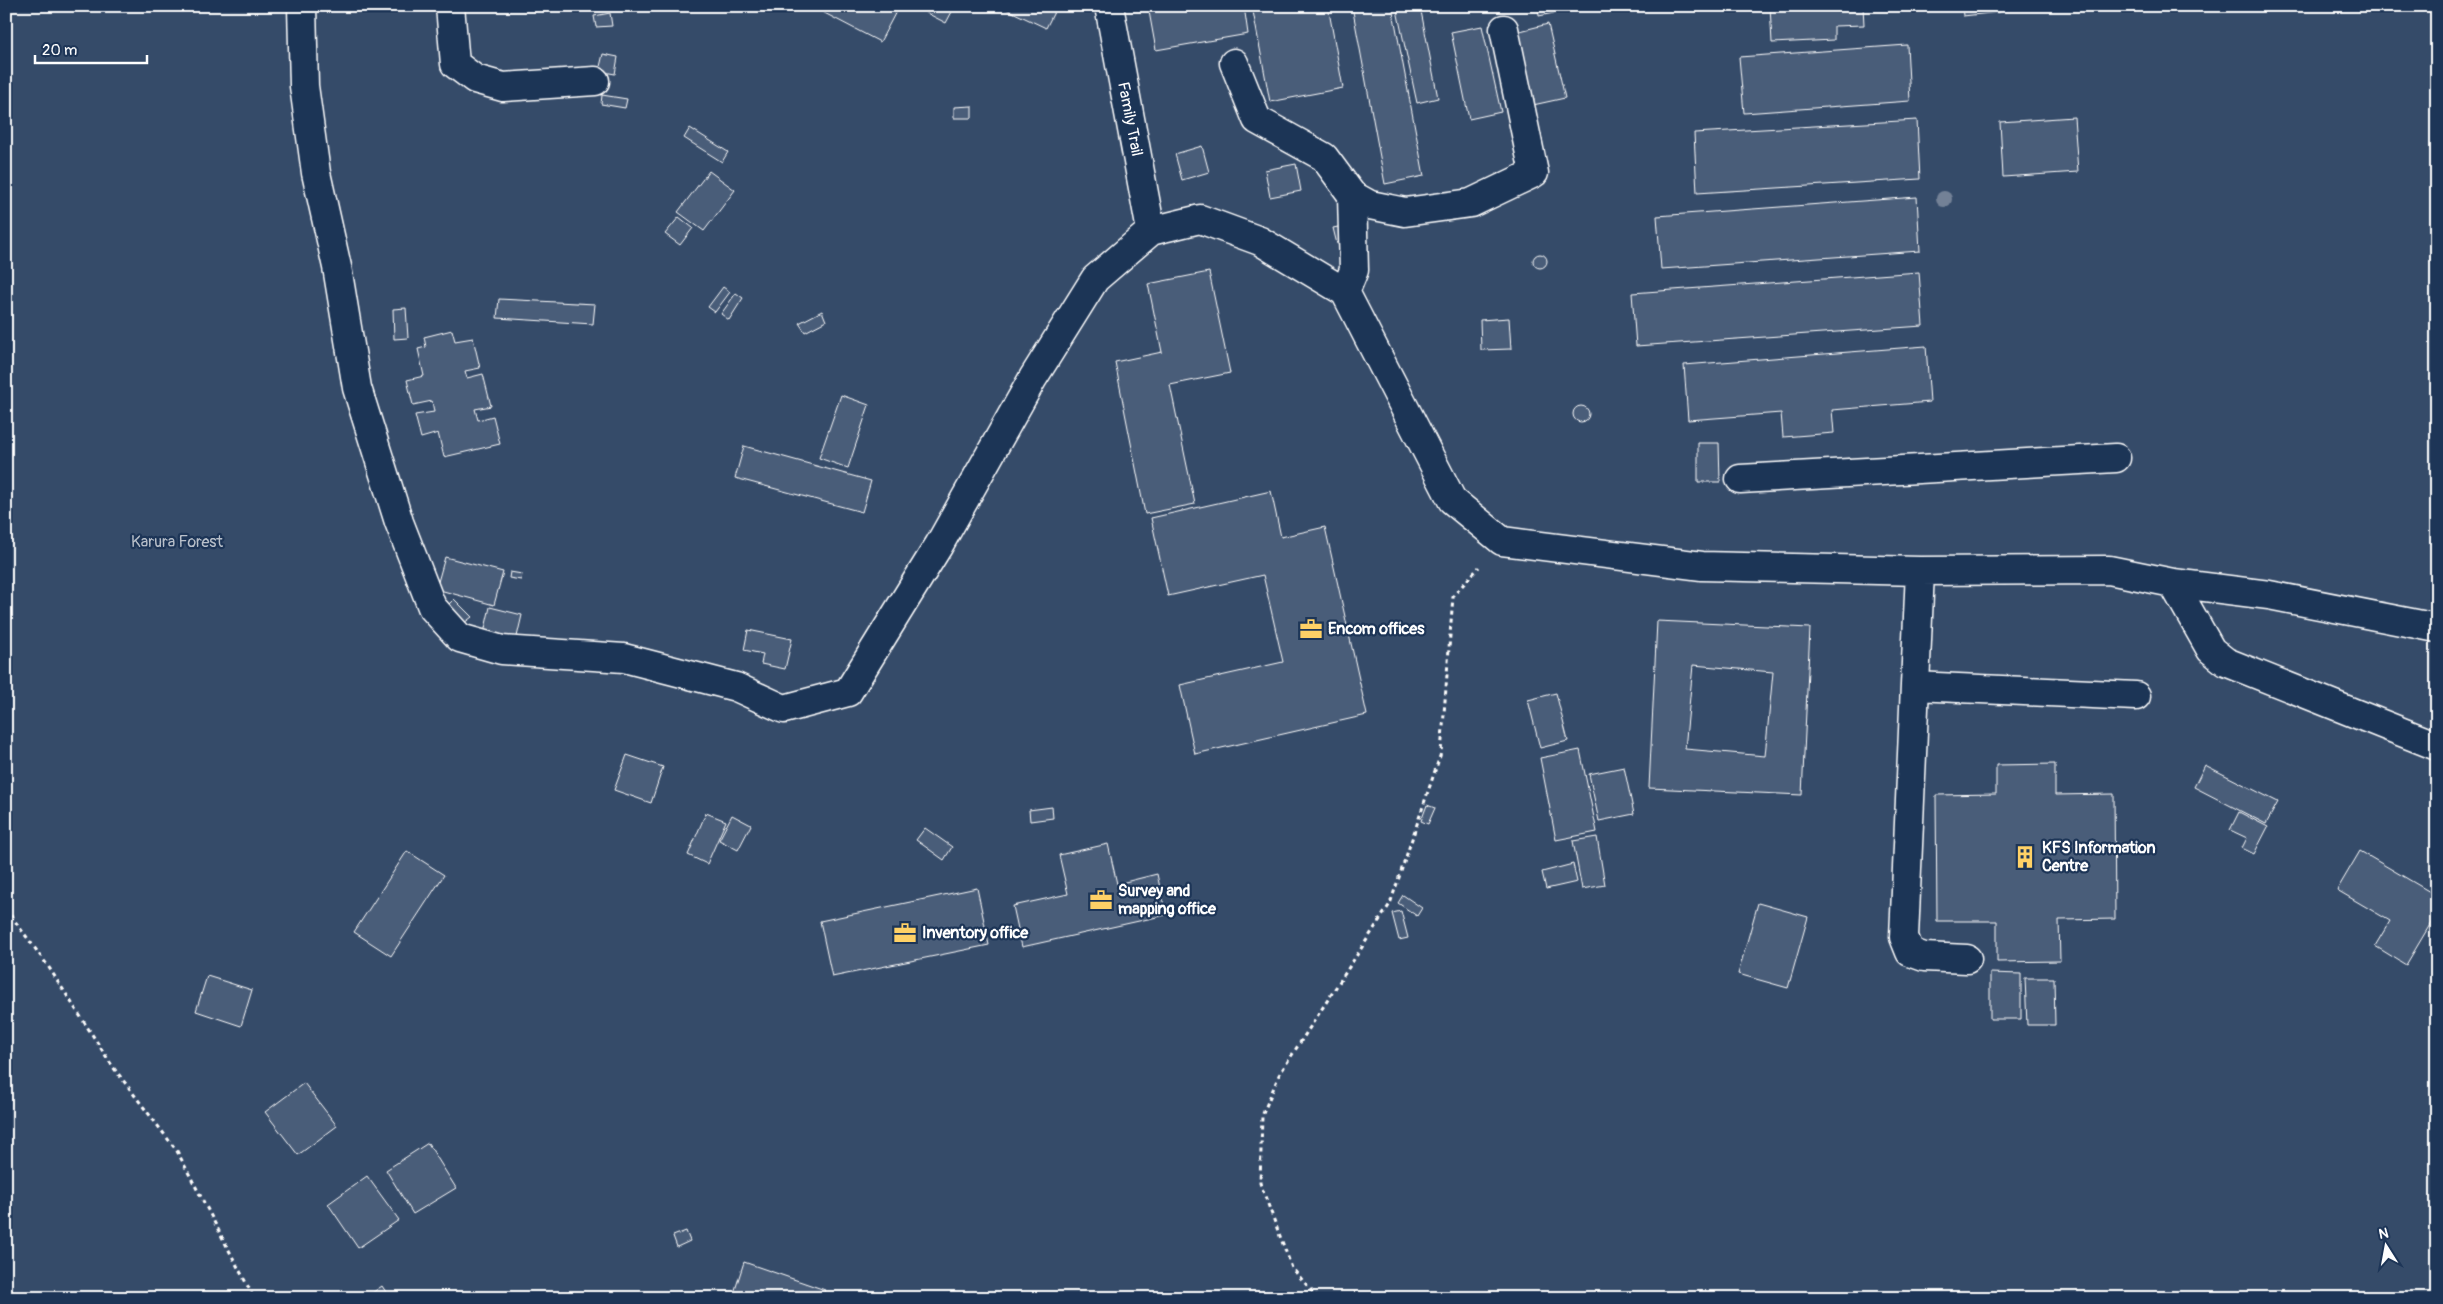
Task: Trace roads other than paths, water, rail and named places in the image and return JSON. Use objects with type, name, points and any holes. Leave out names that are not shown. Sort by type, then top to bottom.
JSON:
[{"type":"street","points":[[302,6],[304,86],[316,174],[337,267],[357,388],[399,522],[432,607],[460,638],[502,650],[624,658],[736,687],[784,709],[848,692],[939,545],[1033,378],[1095,279],[1151,231],[1200,219],[1260,241],[1345,292],[1452,500],[1502,541],[1702,566],[1920,571],[2109,570],[2173,583],[2269,595],[2437,628]]},
{"type":"street","points":[[450,6],[455,64],[475,79],[503,87],[595,81]]},
{"type":"street","name":"Family Trail","points":[[1109,6],[1151,231]]},
{"type":"street","points":[[1234,63],[1257,120],[1324,157],[1352,195],[1370,205],[1405,212],[1471,203],[1534,173],[1504,29]]},
{"type":"street","points":[[1345,292],[1354,270],[1352,195]]},
{"type":"street","points":[[1740,478],[2116,458]]},
{"type":"street","points":[[1920,571],[1904,937],[1910,952],[1924,957],[1967,959]]},
{"type":"street","points":[[2173,583],[2211,650],[2226,662],[2437,746]]},
{"type":"street","points":[[1915,686],[2136,696]]},
{"type":"place","name":"Encom offices","points":[[1311,629]]},
{"type":"place","name":"KFS Information Centre","points":[[2025,857]]},
{"type":"place","name":"Survey and mapping office","points":[[1101,900]]},
{"type":"place","name":"Inventory office","points":[[905,933]]},
{"type":"park label","name":"Karura Forest","points":[[177,542]]}]
